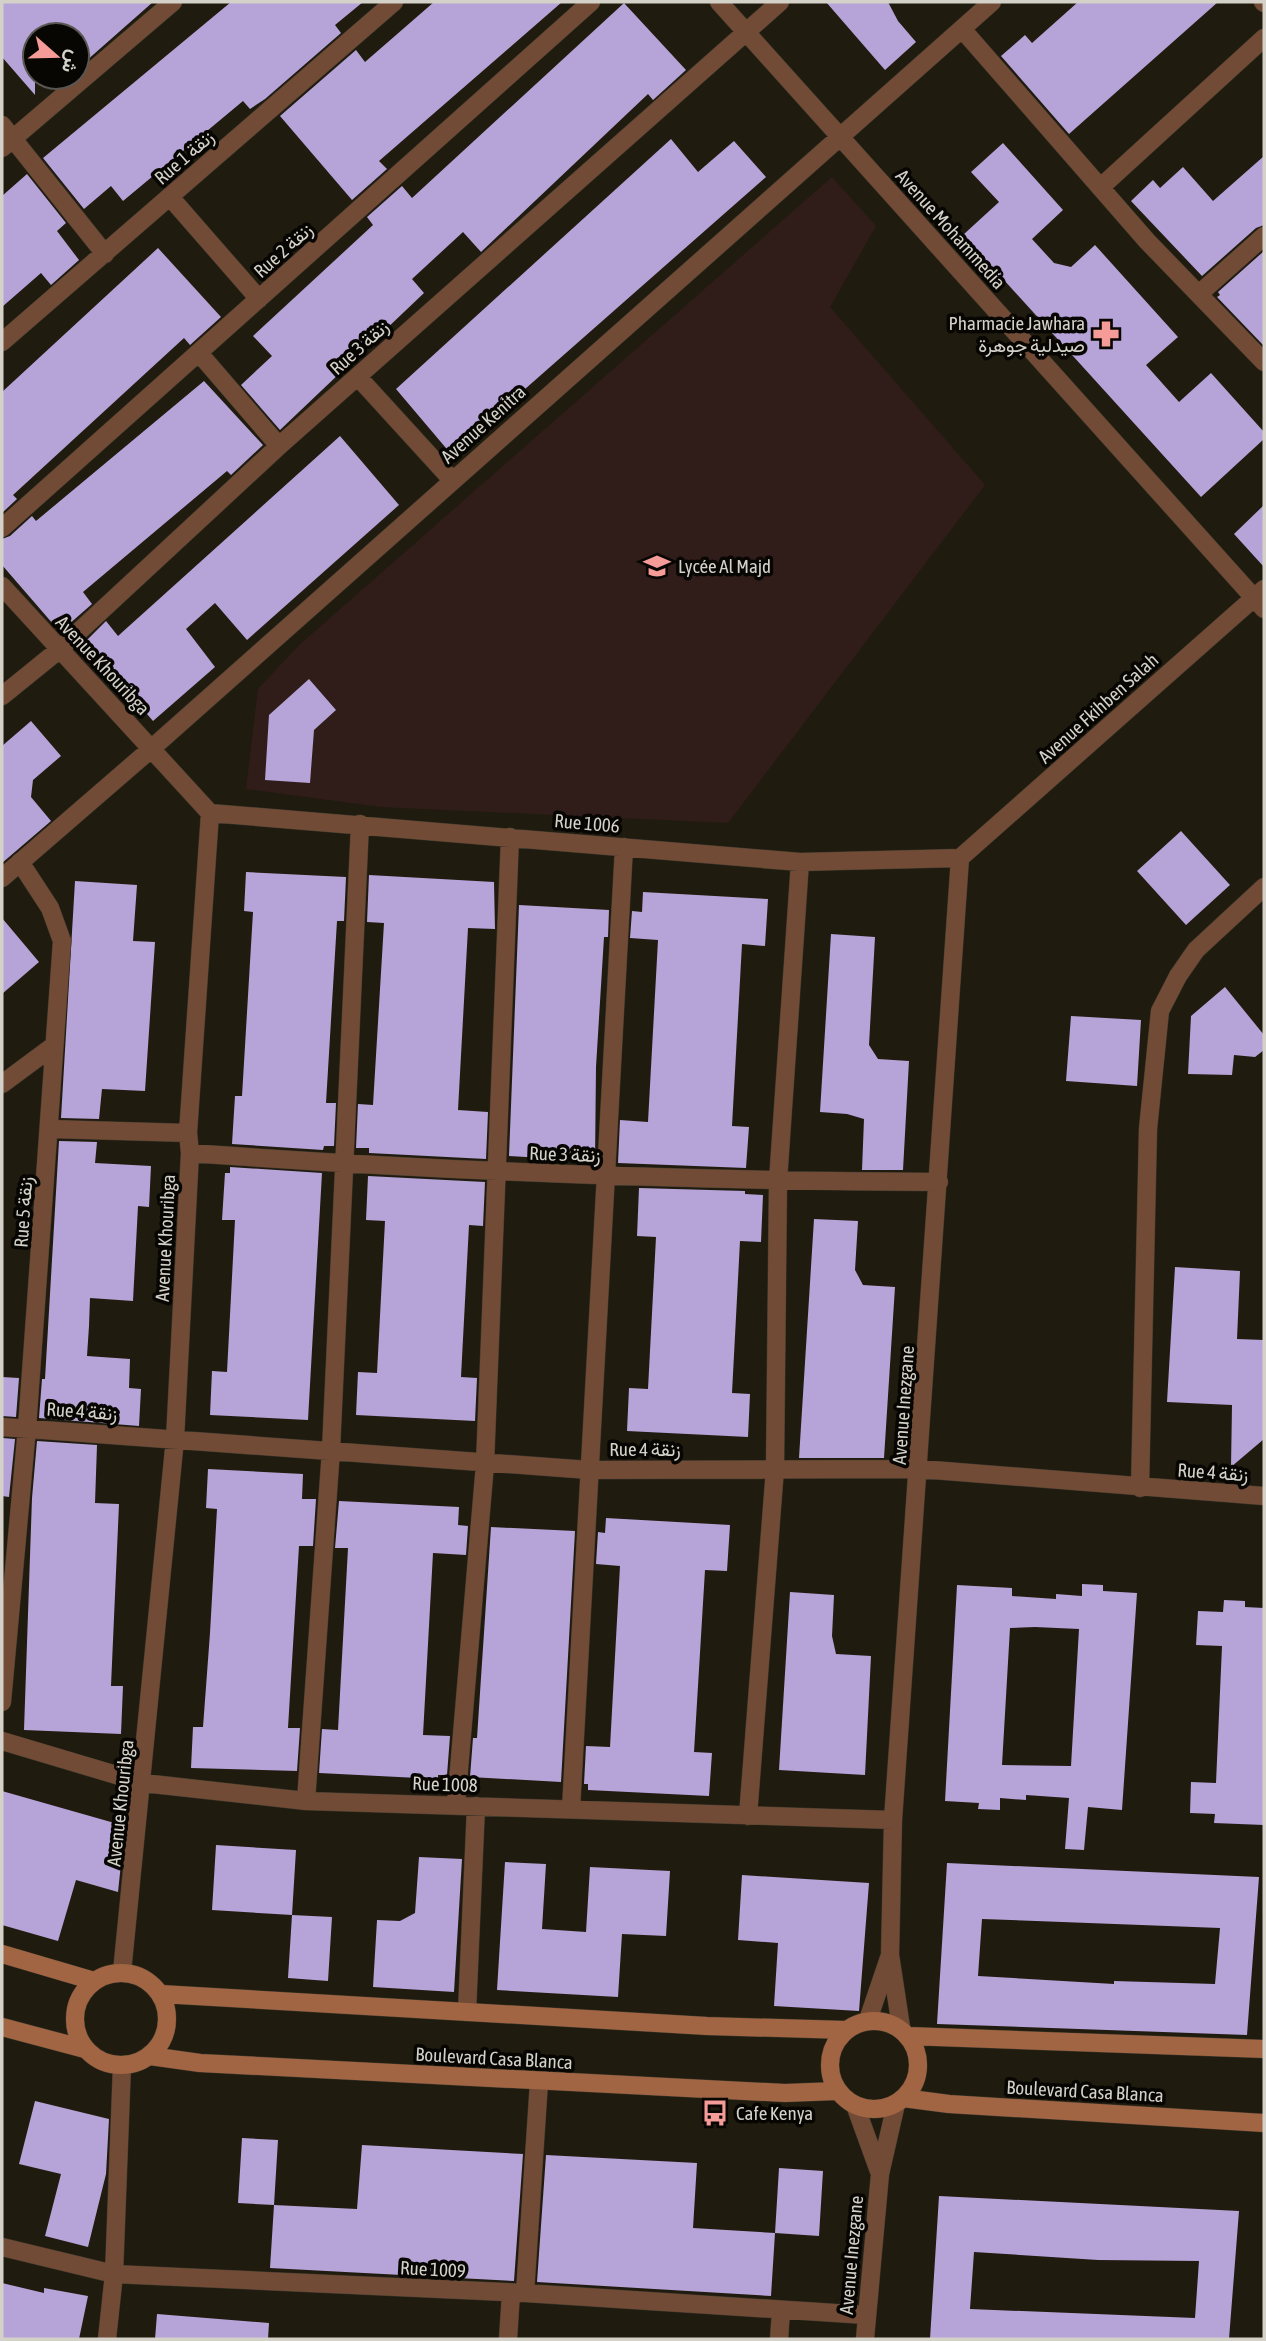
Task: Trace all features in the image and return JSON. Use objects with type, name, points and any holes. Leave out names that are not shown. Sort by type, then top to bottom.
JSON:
[{"type":"main road","points":[[2,1955],[94,1981]]},
{"type":"main road","points":[[2,2027],[86,2049],[108,2063],[122,2065],[150,2056],[161,2043],[167,2027],[167,2010],[162,1994],[145,1978],[122,1972],[94,1981],[83,1992],[75,2021],[86,2049]]},
{"type":"main road","points":[[162,1994],[846,2030],[869,2020],[891,2022],[905,2032],[919,2062],[913,2088],[900,2101],[876,2109],[855,2105],[837,2091],[831,2076],[830,2059],[835,2043],[846,2030]]},
{"type":"main road","points":[[905,2032],[1264,2049]]},
{"type":"main road","name":"Boulevard Casa Blanca","points":[[150,2056],[200,2063],[539,2082],[785,2093],[837,2091]]},
{"type":"main road","name":"Boulevard Casa Blanca","points":[[900,2101],[1264,2123]]},
{"type":"street","points":[[8,144],[173,2]]},
{"type":"street","name":"Rue 1 زنقة","points":[[2,342],[394,2]]},
{"type":"street","name":"Rue 2 زنقة","points":[[2,528],[591,2]]},
{"type":"street","name":"Avenue Mohammedia","points":[[719,2],[1261,598]]},
{"type":"street","points":[[746,32],[780,2]]},
{"type":"street","name":"Avenue Kenitra","points":[[2,877],[151,749],[992,2]]},
{"type":"street","points":[[962,29],[1045,127],[1102,186],[1147,241],[1264,362]]},
{"type":"street","name":"Rue 3 زنقة","points":[[2,696],[60,649],[279,446],[746,32]]},
{"type":"street","points":[[1102,186],[1264,38]]},
{"type":"street","points":[[2,125],[8,144],[106,254]]},
{"type":"street","points":[[170,197],[259,299]]},
{"type":"street","points":[[1200,293],[1264,236]]},
{"type":"street","points":[[199,353],[279,446]]},
{"type":"street","points":[[358,377],[452,480]]},
{"type":"street","name":"Avenue Khouribga","points":[[2,586],[210,813],[188,1133],[190,1153],[176,1439],[144,1783],[122,1972]]},
{"type":"street","name":"Avenue Fkihben Salah","points":[[960,858],[1261,598]]},
{"type":"street","name":"Rue 1006","points":[[210,813],[800,862],[960,858]]},
{"type":"street","points":[[306,1801],[331,1450],[360,824]]},
{"type":"street","points":[[456,1805],[485,1464],[510,837]]},
{"type":"street","points":[[571,1810],[624,847]]},
{"type":"street","name":"Avenue Inezgane","points":[[890,1955],[893,1819],[920,1469],[960,858]]},
{"type":"street","name":"Rue 5 زنقة","points":[[2,1702],[51,1129],[52,1047],[62,941],[50,908],[20,862]]},
{"type":"street","points":[[748,1816],[775,1469],[778,1181],[800,862]]},
{"type":"street","points":[[1140,1488],[1148,1129],[1160,1011],[1178,976],[1196,950],[1264,887]]},
{"type":"street","points":[[2,1084],[52,1047]]},
{"type":"street","points":[[51,1129],[188,1133]]},
{"type":"street","name":"Rue 3 زنقة","points":[[190,1153],[495,1173],[778,1181],[939,1182]]},
{"type":"street","name":"Rue 4 زنقة","points":[[2,1427],[589,1470],[920,1469],[1264,1496]]},
{"type":"street","name":"Rue 1008","points":[[2,1741],[144,1783],[306,1801],[893,1819]]},
{"type":"street","points":[[467,2012],[476,1806]]},
{"type":"street","points":[[869,2020],[890,1955]]},
{"type":"street","points":[[890,1955],[905,2032]]},
{"type":"street","points":[[107,2339],[114,2274],[122,2065]]},
{"type":"street","points":[[508,2339],[518,2293],[539,2082]]},
{"type":"street","name":"Avenue Inezgane","points":[[865,2339],[880,2174],[900,2101]]},
{"type":"street","points":[[855,2105],[880,2174]]},
{"type":"street","name":"Rue 1009","points":[[2,2247],[114,2274],[518,2293],[866,2315]]},
{"type":"street","points":[[779,2339],[781,2311]]},
{"type":"shaded area","name":"Lycée Al Majd","points":[[832,177],[876,226],[830,307],[985,485],[728,823],[381,807],[246,789],[258,689],[298,646]]},
{"type":"building","points":[[2,2],[153,2],[91,57],[91,21],[21,21],[21,79],[2,57]]},
{"type":"building","points":[[231,2],[363,2],[335,25],[341,33],[265,99],[250,109],[243,101],[123,201],[111,186],[84,209],[43,158]]},
{"type":"building","points":[[434,2],[562,2],[379,161],[387,169],[352,200],[280,116],[356,50],[365,62]]},
{"type":"building","points":[[826,2],[888,2],[898,21],[916,42],[885,70]]},
{"type":"building","points":[[1078,2],[1218,2],[1069,134],[1001,56],[1025,35],[1032,43]]},
{"type":"building","points":[[624,3],[686,70],[653,100],[648,94],[481,252],[463,232],[412,279],[424,293],[280,430],[241,385],[272,356],[253,336],[373,225],[367,217],[402,186],[412,198]]},
{"type":"building","points":[[671,139],[698,172],[734,141],[766,177],[451,454],[396,389]]},
{"type":"building","points":[[1003,143],[1063,210],[1032,239],[1054,263],[1071,267],[1095,245],[1178,337],[1146,365],[1179,402],[1211,373],[1264,432],[1264,439],[1201,497],[963,235],[999,202],[971,172]]},
{"type":"building","points":[[1264,156],[1264,225],[1256,228],[1202,276],[1131,201],[1153,180],[1160,188],[1183,167],[1213,201]]},
{"type":"building","points":[[27,174],[66,223],[57,231],[79,260],[51,285],[41,273],[2,307],[2,196]]},
{"type":"building","points":[[158,248],[221,317],[190,345],[184,338],[13,495],[17,499],[2,513],[2,392]]},
{"type":"building","points":[[1264,251],[1264,346],[1217,297],[1220,295],[1218,292]]},
{"type":"building","points":[[204,381],[263,445],[231,475],[227,471],[83,592],[92,604],[60,632],[2,565],[2,539],[10,536],[32,516],[36,521]]},
{"type":"building","points":[[340,436],[399,505],[247,640],[215,603],[186,629],[215,667],[153,721],[85,642],[106,621],[118,636]]},
{"type":"building","points":[[1264,505],[1264,567],[1234,534]]},
{"type":"building","points":[[309,679],[336,710],[314,730],[310,783],[265,780],[269,715]]},
{"type":"building","points":[[31,721],[61,756],[33,780],[31,797],[51,821],[2,863],[2,746]]},
{"type":"building","points":[[1181,831],[1230,885],[1186,925],[1137,871]]},
{"type":"building","points":[[246,872],[346,877],[344,921],[337,921],[326,1103],[336,1103],[334,1146],[324,1146],[323,1150],[232,1144],[235,1096],[242,1096],[253,912],[244,911]]},
{"type":"building","points":[[369,875],[494,882],[495,929],[468,928],[458,1110],[488,1112],[486,1159],[369,1153],[369,1148],[356,1148],[358,1104],[373,1105],[384,923],[367,922]]},
{"type":"building","points":[[75,881],[137,885],[133,941],[155,942],[145,1091],[102,1089],[99,1119],[61,1118]]},
{"type":"building","points":[[643,892],[768,899],[765,946],[742,944],[732,1126],[749,1127],[746,1168],[618,1163],[620,1120],[648,1122],[658,940],[630,938],[632,911],[642,912]]},
{"type":"building","points":[[519,905],[609,910],[608,937],[604,937],[596,1067],[595,1161],[509,1156]]},
{"type":"building","points":[[2,918],[39,962],[2,994]]},
{"type":"building","points":[[831,934],[875,937],[869,1045],[878,1059],[909,1061],[903,1170],[862,1170],[864,1119],[847,1114],[820,1112]]},
{"type":"building","points":[[1225,987],[1264,1035],[1264,1050],[1255,1057],[1234,1055],[1232,1075],[1188,1074],[1191,1016]]},
{"type":"building","points":[[1071,1016],[1141,1020],[1137,1086],[1066,1081]]},
{"type":"building","points":[[59,1141],[97,1142],[95,1163],[151,1166],[149,1207],[138,1206],[133,1301],[90,1298],[87,1356],[130,1359],[129,1388],[141,1389],[139,1426],[39,1418],[42,1379],[45,1379]]},
{"type":"building","points":[[230,1167],[322,1173],[308,1420],[210,1415],[212,1371],[227,1372],[235,1220],[222,1220],[225,1173],[230,1173]]},
{"type":"building","points":[[368,1176],[485,1182],[483,1226],[469,1225],[461,1377],[477,1378],[475,1421],[356,1415],[358,1372],[377,1373],[385,1221],[366,1220]]},
{"type":"building","points":[[639,1188],[745,1191],[745,1194],[763,1195],[761,1242],[740,1241],[732,1393],[750,1394],[748,1437],[627,1431],[629,1388],[648,1389],[656,1237],[637,1236]]},
{"type":"building","points":[[814,1219],[858,1221],[855,1270],[863,1285],[895,1287],[884,1458],[799,1458]]},
{"type":"building","points":[[1175,1267],[1240,1271],[1237,1339],[1264,1340],[1264,1439],[1231,1467],[1232,1405],[1167,1402]]},
{"type":"building","points":[[2,1377],[19,1378],[16,1417],[2,1416]]},
{"type":"building","points":[[2,1438],[15,1439],[9,1497],[2,1496]]},
{"type":"building","points":[[37,1441],[97,1445],[95,1503],[119,1504],[111,1686],[123,1686],[121,1734],[24,1730],[32,1498]]},
{"type":"building","points":[[208,1469],[303,1474],[302,1499],[316,1499],[313,1546],[299,1546],[288,1728],[300,1728],[297,1771],[191,1768],[193,1727],[203,1727],[210,1633],[217,1509],[206,1508]]},
{"type":"building","points":[[339,1501],[459,1507],[458,1525],[468,1526],[466,1555],[433,1553],[423,1735],[450,1736],[447,1775],[438,1775],[438,1779],[319,1773],[322,1729],[338,1730],[348,1548],[335,1548]]},
{"type":"building","points":[[606,1518],[730,1525],[727,1571],[705,1570],[694,1752],[712,1753],[709,1796],[588,1790],[588,1784],[584,1784],[586,1746],[610,1747],[620,1566],[596,1564],[598,1532],[605,1533]]},
{"type":"building","points":[[491,1527],[575,1531],[561,1782],[470,1777],[473,1738],[477,1738]]},
{"type":"building","points":[[1082,1584],[1103,1585],[1103,1591],[1137,1593],[1122,1810],[1088,1807],[1084,1850],[1065,1849],[1069,1798],[1026,1795],[1026,1800],[1000,1798],[1000,1810],[978,1809],[979,1803],[945,1801],[957,1585],[1012,1588],[1012,1596],[1056,1599],[1056,1594],[1082,1596]],"holes":[[[1010,1628],[1079,1629],[1071,1766],[1002,1765]]]},
{"type":"building","points":[[790,1592],[834,1595],[832,1636],[836,1654],[871,1656],[865,1775],[779,1770]]},
{"type":"building","points":[[1224,1600],[1245,1601],[1245,1607],[1264,1608],[1264,1825],[1214,1823],[1215,1814],[1190,1813],[1191,1782],[1216,1783],[1222,1646],[1196,1645],[1198,1611],[1223,1612]]},
{"type":"building","points":[[2,1791],[125,1826],[118,1892],[76,1880],[58,1941],[2,1925]]},
{"type":"building","points":[[216,1845],[296,1850],[292,1915],[212,1910]]},
{"type":"building","points":[[419,1857],[462,1859],[454,1992],[373,1987],[377,1920],[400,1921],[415,1913]]},
{"type":"building","points":[[505,1862],[546,1864],[542,1929],[586,1932],[590,1867],[670,1871],[666,1936],[622,1934],[618,1997],[497,1990]]},
{"type":"building","points":[[947,1863],[1259,1877],[1247,2035],[937,2024]],"holes":[[[982,1919],[1220,1928],[1215,1984],[1114,1981],[1114,1984],[978,1976]]]},
{"type":"building","points":[[742,1875],[869,1883],[859,2011],[774,2006],[778,1943],[738,1940]]},
{"type":"building","points":[[292,1915],[332,1917],[328,1981],[288,1978]]},
{"type":"building","points":[[35,2101],[109,2119],[106,2174],[88,2247],[45,2236],[61,2174],[19,2164]]},
{"type":"building","points":[[242,2138],[278,2140],[274,2205],[238,2203]]},
{"type":"building","points":[[362,2145],[523,2154],[514,2281],[270,2268],[274,2205],[357,2209]]},
{"type":"building","points":[[546,2155],[697,2163],[693,2228],[775,2233],[771,2296],[537,2282]]},
{"type":"building","points":[[779,2168],[823,2171],[819,2236],[775,2233]]},
{"type":"building","points":[[939,2196],[1239,2211],[1229,2339],[930,2339]],"holes":[[[974,2252],[1098,2260],[1199,2261],[1195,2318],[970,2309]]]},
{"type":"building","points":[[2,2283],[44,2293],[44,2288],[88,2296],[79,2339],[2,2339]]},
{"type":"building","points":[[157,2314],[269,2323],[268,2339],[155,2339]]},
{"type":"place","name":"Pharmacie Jawhara صيدلية جوهرة","points":[[1106,334]]},
{"type":"place","name":"Lycée Al Majd","points":[[657,566]]},
{"type":"place","name":"Cafe Kenya","points":[[715,2113]]}]
